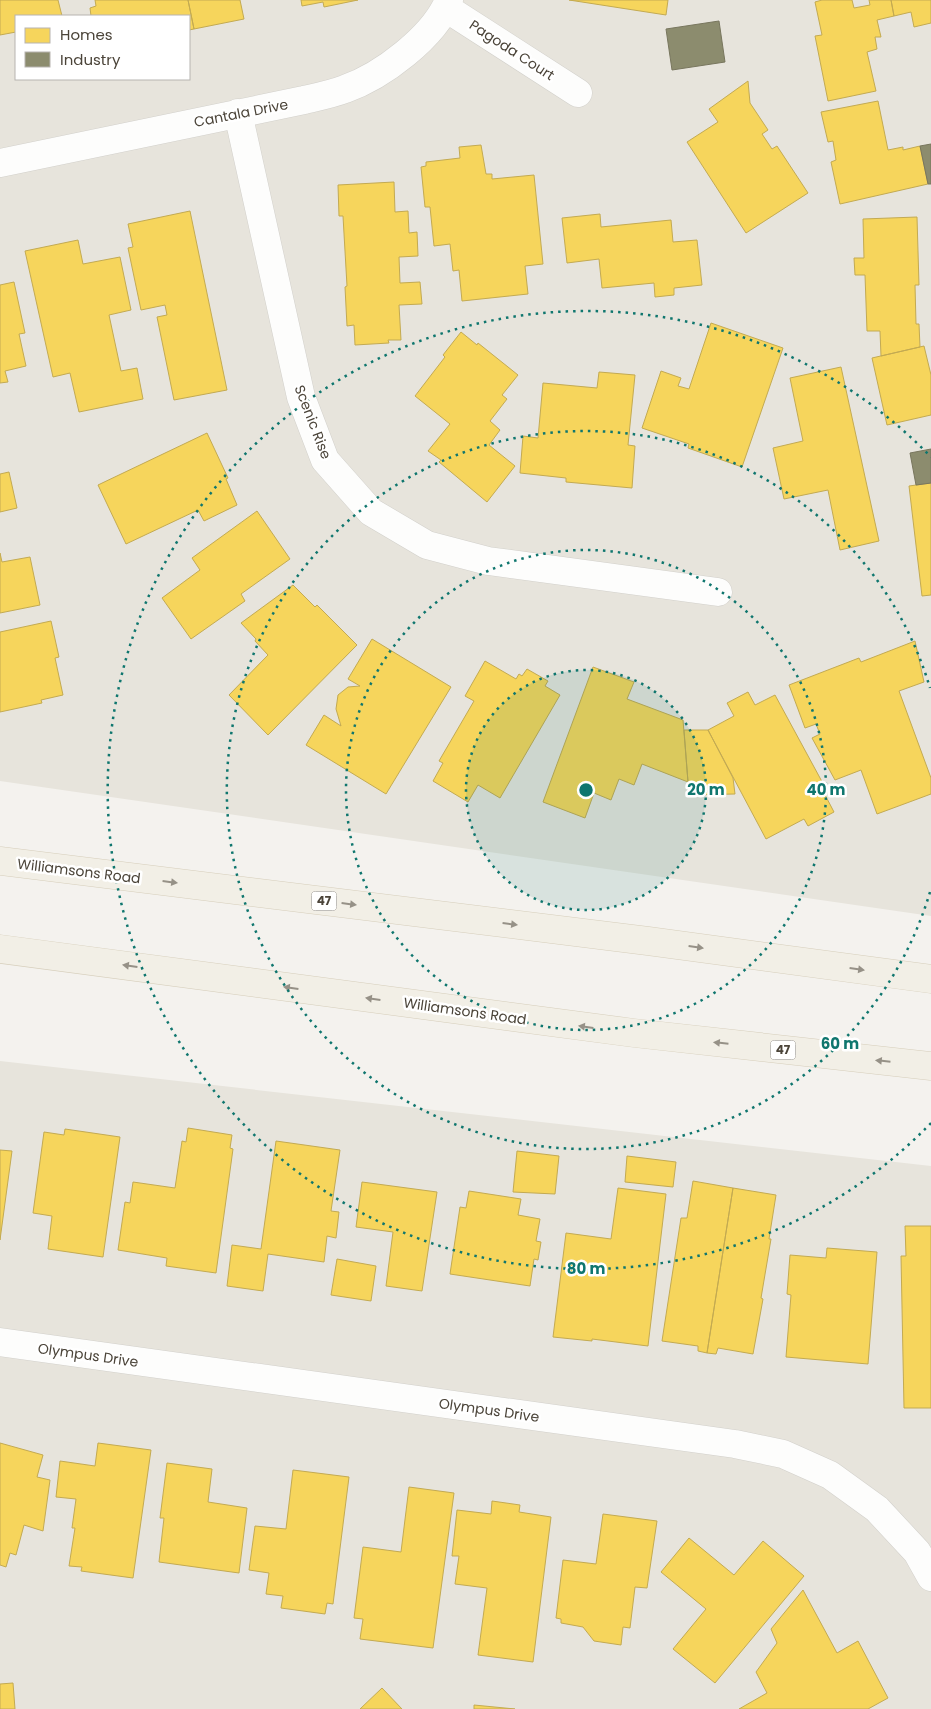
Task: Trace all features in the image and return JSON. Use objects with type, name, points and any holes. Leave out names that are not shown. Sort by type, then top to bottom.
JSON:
[{"type":"main road","name":"Williamsons Road","points":[[0,862],[648,941],[931,979]]},
{"type":"main road","name":"Williamsons Road","points":[[0,949],[634,1033],[931,1066]]},
{"type":"street","name":"Pagoda Court","points":[[448,4],[578,93]]},
{"type":"street","name":"Cantala Drive","points":[[0,163],[304,100],[346,88],[387,68],[424,37],[448,4]]},
{"type":"street","name":"Scenic Rise","points":[[238,113],[301,397],[325,460],[371,512],[427,545],[488,561],[718,592]]},
{"type":"street","name":"Olympus Drive","points":[[0,1342],[736,1444],[783,1454],[830,1475],[877,1509],[924,1547],[931,1577]]},
{"type":"shaded area","points":[[0,0],[931,0],[931,916],[0,781]]},
{"type":"shaded area","points":[[0,1061],[931,1166],[931,1709],[0,1709]]},
{"type":"building: Homes","points":[[0,0],[58,0],[62,15],[15,15],[15,32],[0,35]]},
{"type":"building: Homes","points":[[95,0],[188,0],[194,29],[190,30],[190,15],[91,15],[90,8],[96,6]]},
{"type":"building: Homes","points":[[188,0],[240,0],[244,19],[194,29]]},
{"type":"building: Homes","points":[[301,0],[358,0],[324,7],[323,2],[302,6]]},
{"type":"building: Homes","points":[[569,0],[668,0],[666,15]]},
{"type":"building: Homes","points":[[822,0],[852,0],[854,8],[870,5],[869,0],[891,0],[894,16],[877,20],[881,37],[875,37],[877,49],[867,52],[876,91],[828,101],[815,36],[822,35],[815,2]]},
{"type":"building: Homes","points":[[891,0],[931,0],[931,23],[914,27],[911,12],[894,16]]},
{"type":"building: Homes","points":[[748,81],[750,103],[768,130],[762,134],[772,149],[777,146],[808,193],[746,233],[687,142],[718,122],[709,109]]},
{"type":"building: Homes","points":[[878,101],[888,150],[903,147],[903,150],[920,146],[928,184],[840,204],[831,162],[836,160],[833,141],[828,142],[821,112]]},
{"type":"building: Homes","points":[[481,145],[486,174],[492,174],[492,179],[534,175],[543,264],[525,266],[528,294],[462,301],[459,270],[453,271],[450,244],[434,246],[430,207],[425,207],[421,167],[426,166],[426,162],[460,158],[459,147]]},
{"type":"building: Homes","points":[[394,182],[395,212],[408,211],[409,233],[417,232],[418,256],[399,257],[400,283],[420,282],[422,304],[399,305],[401,340],[388,340],[389,343],[355,345],[354,325],[347,326],[343,216],[339,216],[338,185]]},
{"type":"building: Homes","points":[[190,211],[227,390],[174,400],[157,317],[167,315],[165,305],[141,310],[128,248],[133,247],[128,224]]},
{"type":"building: Homes","points":[[600,214],[601,227],[671,220],[673,242],[697,240],[702,285],[674,288],[674,295],[655,297],[654,283],[602,288],[599,259],[567,263],[562,218]]},
{"type":"building: Homes","points":[[917,217],[919,285],[915,285],[916,324],[919,324],[920,347],[881,356],[880,331],[867,331],[865,275],[855,275],[854,258],[864,258],[863,219]]},
{"type":"building: Homes","points":[[78,240],[83,264],[120,257],[131,310],[109,315],[121,371],[137,368],[143,399],[79,412],[70,373],[53,377],[25,251]]},
{"type":"building: Homes","points":[[14,282],[25,333],[19,334],[26,366],[5,371],[8,382],[0,383],[0,285]]},
{"type":"building: Homes","points":[[711,323],[783,348],[742,467],[688,448],[689,444],[642,428],[661,371],[681,378],[678,386],[689,389]]},
{"type":"building: Homes","points":[[461,332],[518,375],[502,395],[507,399],[490,421],[500,430],[489,445],[515,466],[487,502],[439,462],[441,460],[428,451],[450,424],[415,396],[445,357],[443,355]]},
{"type":"building: Homes","points":[[924,346],[931,375],[931,415],[887,425],[872,358]]},
{"type":"building: Homes","points":[[841,367],[879,541],[840,550],[828,490],[784,499],[773,448],[803,441],[790,378]]},
{"type":"building: Homes","points":[[599,372],[635,375],[628,445],[635,446],[632,488],[566,482],[566,478],[520,473],[523,436],[538,438],[543,383],[597,388]]},
{"type":"building: Homes","points":[[207,433],[228,478],[226,479],[237,505],[204,521],[198,510],[126,544],[98,485]]},
{"type":"building: Homes","points":[[9,472],[17,508],[0,512],[0,474]]},
{"type":"building: Homes","points":[[931,483],[931,595],[922,596],[909,486]]},
{"type":"building: Homes","points":[[257,511],[290,559],[241,594],[245,601],[191,639],[162,598],[200,570],[192,558]]},
{"type":"building: Homes","points":[[0,553],[2,562],[30,557],[40,605],[0,613]]},
{"type":"building: Homes","points":[[293,585],[315,607],[317,605],[357,645],[268,735],[229,695],[268,655],[241,623]]},
{"type":"building: Homes","points":[[51,621],[59,657],[55,658],[63,695],[41,700],[42,703],[0,712],[0,632]]},
{"type":"building: Homes","points":[[372,639],[451,687],[386,794],[306,745],[324,715],[341,726],[336,709],[338,695],[348,687],[360,686],[348,679]]},
{"type":"building: Homes","points":[[915,641],[924,682],[899,691],[931,778],[931,794],[877,814],[861,770],[835,780],[812,738],[820,734],[816,724],[805,728],[789,685],[859,658],[861,662]]},
{"type":"building: Homes","points":[[485,661],[516,679],[519,674],[522,676],[527,669],[548,681],[545,686],[560,695],[500,798],[478,785],[468,802],[433,781],[443,763],[439,761],[474,701],[465,696]]},
{"type":"building: Homes","points":[[593,667],[634,682],[627,699],[683,720],[688,782],[642,764],[634,785],[619,779],[611,800],[594,793],[585,818],[543,802]]},
{"type":"building: Homes","points":[[748,692],[755,705],[775,695],[826,789],[823,791],[834,812],[808,826],[804,819],[766,839],[708,730],[734,716],[727,703]]},
{"type":"building: Homes","points":[[684,730],[708,730],[733,778],[735,794],[689,795]]},
{"type":"building: Homes","points":[[188,1128],[232,1135],[230,1148],[233,1149],[216,1273],[166,1266],[167,1258],[118,1250],[125,1202],[130,1203],[133,1182],[175,1188],[182,1141],[186,1142]]},
{"type":"building: Homes","points":[[65,1129],[120,1137],[103,1257],[48,1249],[52,1216],[33,1213],[44,1132],[64,1135]]},
{"type":"building: Homes","points":[[276,1141],[340,1150],[331,1211],[339,1212],[336,1238],[327,1236],[324,1262],[268,1254],[263,1291],[227,1286],[232,1245],[261,1249]]},
{"type":"building: Homes","points":[[0,1150],[12,1151],[0,1240]]},
{"type":"building: Homes","points":[[517,1151],[559,1156],[555,1194],[513,1192]]},
{"type":"building: Homes","points":[[627,1156],[676,1162],[673,1187],[625,1182]]},
{"type":"building: Homes","points":[[693,1181],[733,1188],[707,1353],[698,1351],[698,1346],[662,1341],[681,1218],[687,1218]]},
{"type":"building: Homes","points":[[362,1182],[437,1192],[422,1291],[386,1286],[393,1232],[356,1227]]},
{"type":"building: Homes","points":[[618,1188],[666,1194],[648,1346],[592,1339],[592,1341],[553,1337],[566,1233],[611,1239]]},
{"type":"building: Homes","points":[[733,1188],[776,1195],[761,1298],[763,1299],[753,1354],[718,1348],[716,1354],[707,1353]]},
{"type":"building: Homes","points":[[469,1191],[521,1199],[518,1215],[540,1219],[536,1241],[541,1242],[538,1260],[534,1259],[530,1286],[450,1274],[460,1207],[466,1208]]},
{"type":"building: Homes","points":[[905,1226],[931,1226],[931,1408],[904,1408],[901,1256],[906,1256]]},
{"type":"building: Homes","points":[[827,1248],[877,1252],[868,1364],[786,1357],[791,1295],[787,1294],[790,1255],[826,1258]]},
{"type":"building: Homes","points":[[337,1259],[376,1266],[371,1301],[331,1295]]},
{"type":"building: Homes","points":[[0,1443],[43,1455],[37,1477],[50,1480],[43,1531],[24,1525],[16,1555],[10,1553],[6,1567],[0,1565]]},
{"type":"building: Homes","points":[[98,1443],[151,1450],[133,1578],[81,1571],[82,1567],[69,1566],[75,1528],[72,1528],[76,1499],[56,1497],[60,1461],[95,1466]]},
{"type":"building: Homes","points":[[167,1463],[212,1469],[208,1502],[247,1508],[239,1573],[159,1562],[164,1518],[160,1518]]},
{"type":"building: Homes","points":[[293,1470],[349,1477],[333,1604],[327,1603],[325,1614],[281,1608],[283,1596],[266,1594],[269,1573],[249,1570],[255,1526],[286,1529]]},
{"type":"building: Homes","points":[[409,1487],[454,1493],[433,1648],[360,1639],[363,1619],[354,1618],[363,1547],[401,1552]]},
{"type":"building: Homes","points":[[492,1501],[520,1505],[519,1512],[551,1517],[533,1662],[478,1655],[487,1588],[455,1584],[459,1556],[452,1556],[457,1510],[491,1514]]},
{"type":"building: Homes","points":[[603,1514],[657,1521],[647,1588],[635,1587],[630,1628],[623,1627],[621,1645],[594,1641],[583,1627],[561,1623],[561,1619],[556,1618],[563,1560],[596,1564]]},
{"type":"building: Homes","points":[[689,1538],[734,1575],[763,1541],[804,1576],[715,1683],[673,1649],[706,1609],[661,1572]]},
{"type":"building: Homes","points":[[803,1590],[837,1653],[858,1641],[888,1698],[868,1709],[739,1709],[767,1693],[756,1672],[777,1643],[771,1629]]},
{"type":"building: Homes","points":[[13,1683],[15,1709],[0,1709],[0,1684]]},
{"type":"building: Homes","points":[[382,1688],[402,1709],[360,1709]]},
{"type":"building: Homes","points":[[474,1705],[515,1709],[474,1709]]},
{"type":"building: Industry","points":[[719,21],[725,62],[672,70],[666,29]]},
{"type":"building: Industry","points":[[931,144],[931,184],[928,184],[920,146]]},
{"type":"building: Industry","points":[[931,449],[931,483],[916,485],[910,453]]}]
